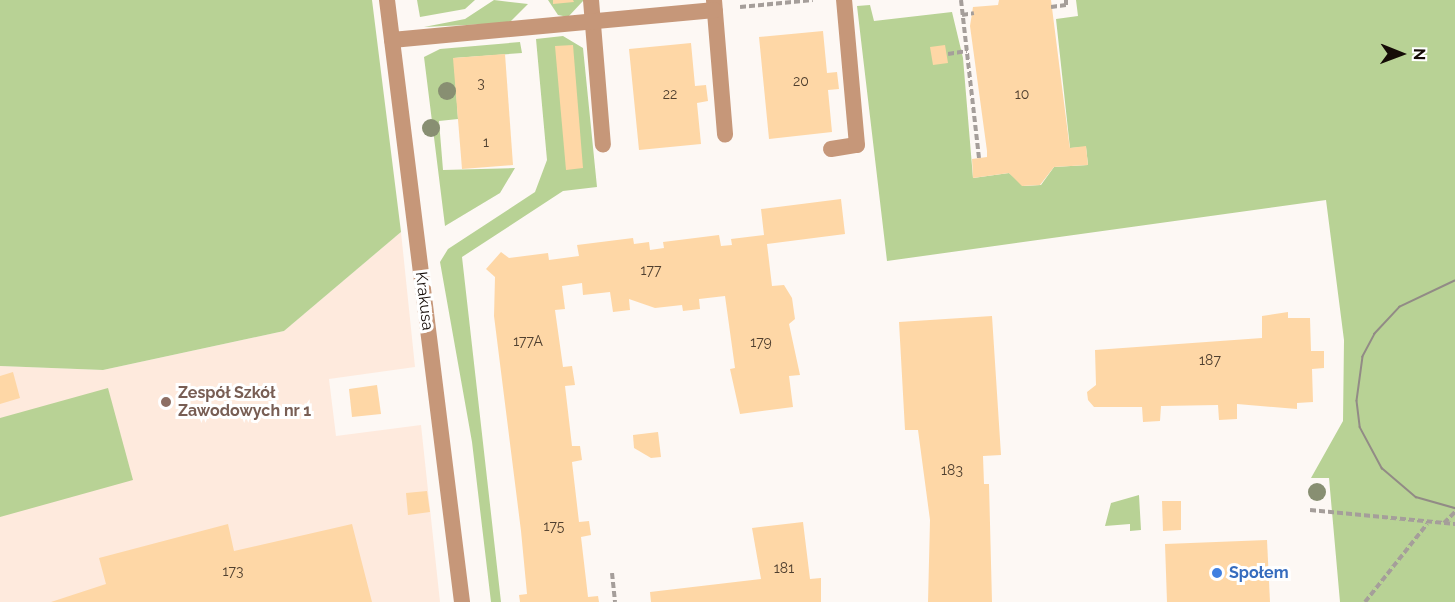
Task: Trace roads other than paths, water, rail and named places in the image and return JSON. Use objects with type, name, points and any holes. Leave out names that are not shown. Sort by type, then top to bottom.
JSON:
[{"type":"street","name":"Krakusa","points":[[387,0],[462,602]]},
{"type":"street","points":[[591,0],[603,145]]},
{"type":"street","points":[[831,149],[857,145],[844,0]]},
{"type":"street","points":[[392,40],[592,21],[715,5],[725,135]]},
{"type":"tram line","points":[[1455,281],[1400,307],[1375,334],[1363,357],[1357,401],[1360,427],[1382,468],[1416,497],[1455,508]]},
{"type":"place","name":"Zespół Szkół Zawodowych nr 1","points":[[166,402]]},
{"type":"place","name":"Społem","points":[[1217,573]]}]
